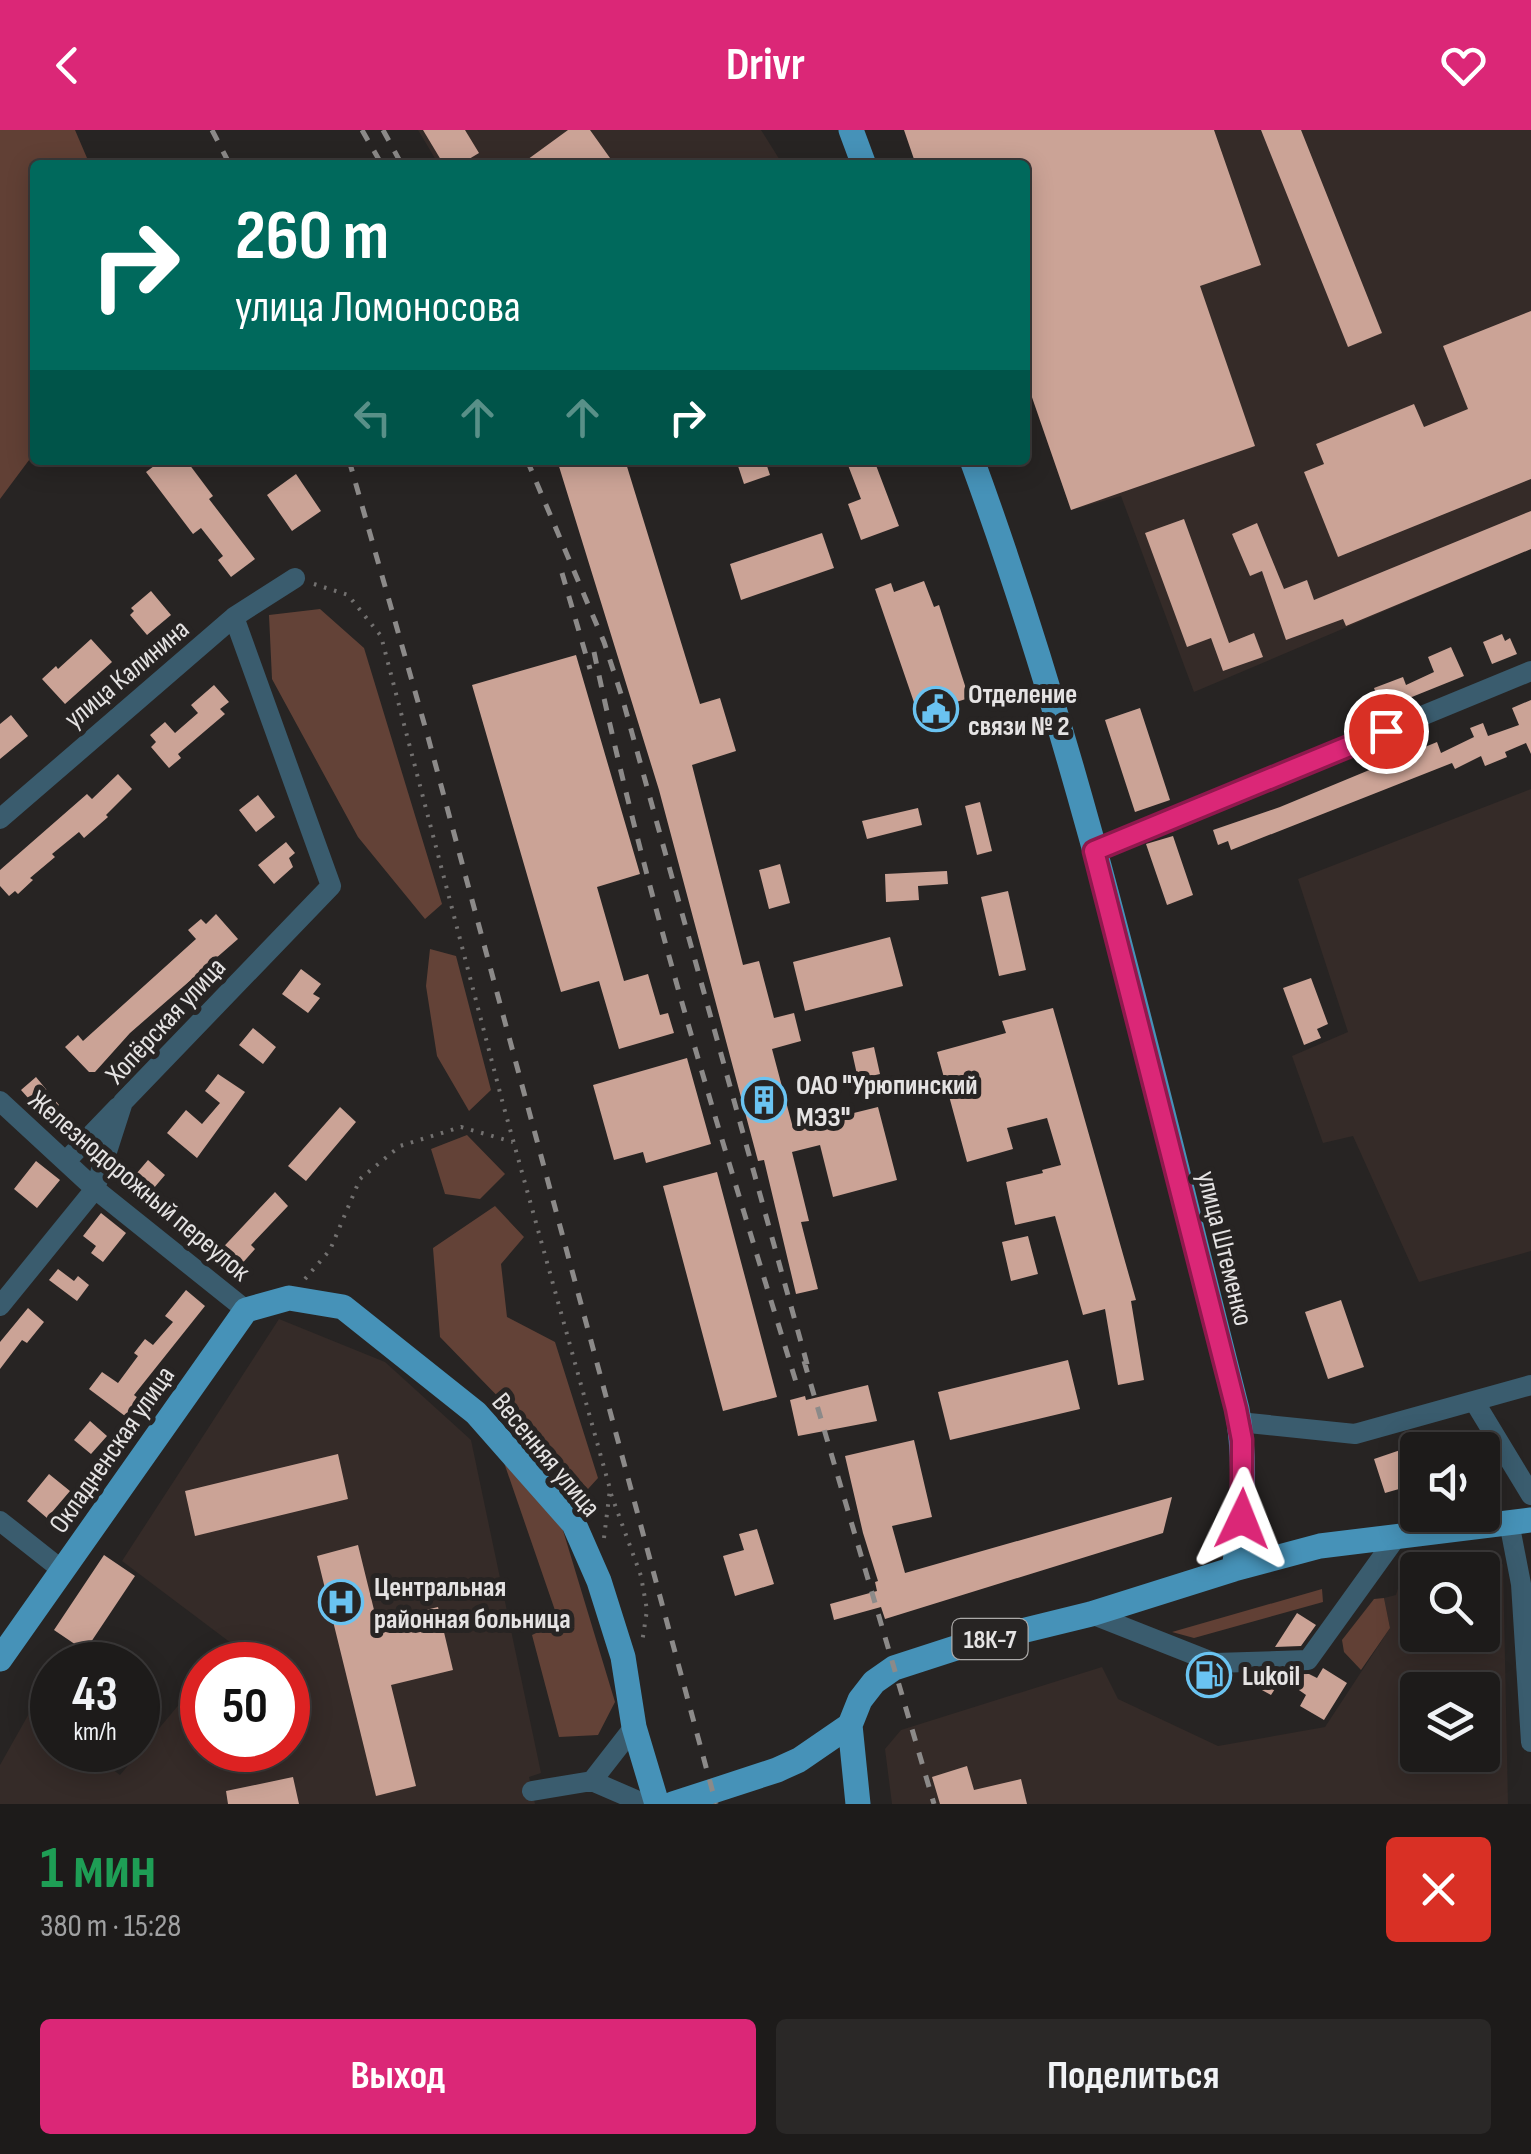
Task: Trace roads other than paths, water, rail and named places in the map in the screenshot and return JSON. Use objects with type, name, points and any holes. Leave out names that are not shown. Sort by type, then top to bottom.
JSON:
[{"type":"main road","points":[[851,130],[862,160]]},
{"type":"main road","name":"улица Штеменко","points":[[974,465],[1002,543],[1094,851],[1239,1422],[1243,1490],[1234,1568]]},
{"type":"main road","name":"Весенняя улица","points":[[246,1310],[289,1298],[343,1307],[476,1413],[574,1524],[599,1581],[623,1658],[634,1726],[657,1804]]},
{"type":"main road","name":"Окладненская улица","points":[[0,1659],[246,1310]]},
{"type":"main road","name":"18К-7","points":[[850,1725],[860,1700],[874,1682],[894,1668],[968,1644],[1091,1614],[1234,1568],[1320,1546],[1520,1521]]},
{"type":"main road","points":[[674,1804],[777,1770],[799,1760],[850,1725],[858,1804]]},
{"type":"street","name":"улица Калинина","points":[[0,819],[234,617],[295,578]]},
{"type":"street","name":"Хопёрская улица","points":[[0,1306],[95,1190],[123,1102],[330,886],[234,617]]},
{"type":"street","points":[[1094,851],[1531,672]]},
{"type":"street","name":"Железнодорожный переулок","points":[[0,1102],[95,1190],[246,1310]]},
{"type":"street","points":[[66,1161],[123,1102]]},
{"type":"street","points":[[1239,1422],[1355,1434],[1531,1385]]},
{"type":"street","points":[[1474,1401],[1531,1496]]},
{"type":"street","points":[[0,1520],[62,1570]]},
{"type":"street","points":[[1520,1521],[1531,1742]]},
{"type":"street","points":[[1091,1614],[1215,1662],[1308,1660],[1398,1535]]},
{"type":"street","points":[[592,1781],[634,1726]]},
{"type":"street","points":[[532,1791],[592,1781],[645,1804]]},
{"type":"railway","points":[[212,130],[227,160]]},
{"type":"railway","points":[[362,130],[379,160]]},
{"type":"railway","points":[[383,130],[399,160]]},
{"type":"railway","points":[[350,465],[428,737],[716,1804]]},
{"type":"railway","points":[[529,465],[604,642],[622,697],[809,1371]]},
{"type":"railway","points":[[562,573],[590,669]]},
{"type":"railway","points":[[594,652],[661,928],[796,1382]]},
{"type":"railway","points":[[804,1361],[934,1804]]},
{"type":"place","name":"Отделение связи № 2","points":[[936,709]]},
{"type":"place","name":"ОАО \"Урюпинский МЭЗ\"","points":[[764,1100]]},
{"type":"place","name":"Центральная районная больница","points":[[341,1602]]},
{"type":"place","name":"Lukoil","points":[[1209,1675]]}]
